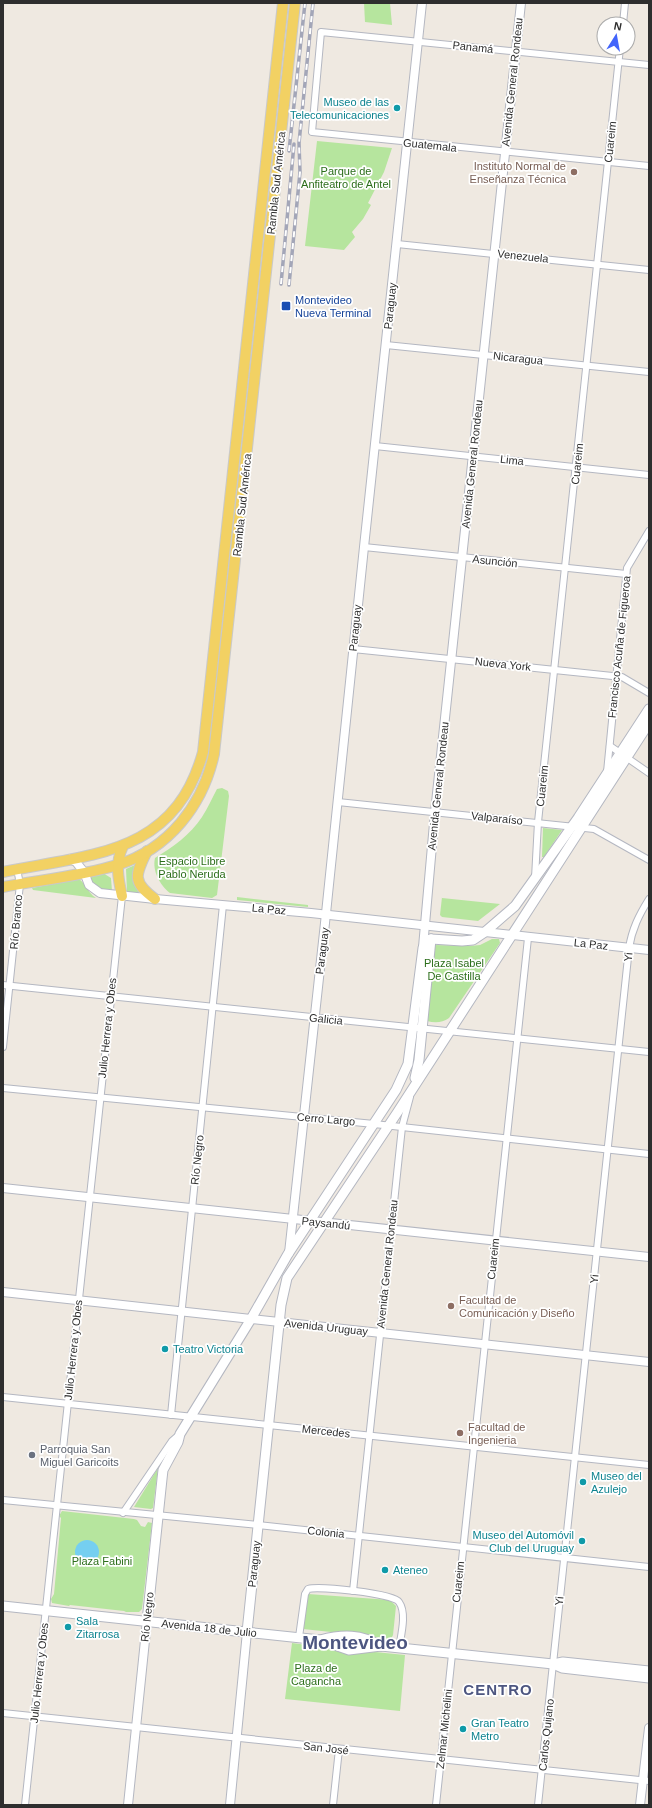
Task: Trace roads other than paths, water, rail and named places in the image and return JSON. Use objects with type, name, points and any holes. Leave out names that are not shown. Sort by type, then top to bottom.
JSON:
[{"type":"main road","name":"Rambla Sud América","points":[[3,872],[70,859],[123,846],[146,834],[171,814],[181,801],[198,770],[203,752],[283,3]]},
{"type":"main road","name":"Rambla Sud América","points":[[3,887],[118,865],[147,851],[168,837],[182,822],[200,796],[211,771],[235,570],[295,3]]},
{"type":"main road","points":[[423,948],[427,941],[431,939],[468,941],[485,932],[515,906],[577,827],[624,755],[649,709]]},
{"type":"main road","points":[[577,827],[606,776],[649,723]]},
{"type":"main road","name":"Paraguay","points":[[247,1632],[283,1294],[287,1278],[388,1126],[448,1031],[512,936],[577,827]]},
{"type":"main road","points":[[122,896],[118,865],[119,856],[123,846]]},
{"type":"main road","points":[[147,851],[139,866],[137,879],[139,885],[155,899]]},
{"type":"main road","name":"Avenida General Rondeau","points":[[418,1028],[431,939]]},
{"type":"main road","name":"Avenida General Rondeau","points":[[413,1086],[419,1060],[418,1028],[423,948]]},
{"type":"main road","name":"Río Negro","points":[[147,1621],[163,1470],[178,1442],[180,1434],[251,1319],[288,1254],[404,1076],[418,1028]]},
{"type":"main road","name":"Avenida 18 de Julio","points":[[3,1606],[299,1637],[320,1640],[349,1650],[381,1646],[553,1664],[563,1662],[649,1671]]},
{"type":"main road","name":"Avenida 18 de Julio","points":[[320,1640],[337,1636],[351,1635],[372,1640],[381,1646]]},
{"type":"main road","name":"Avenida 18 de Julio","points":[[553,1664],[562,1668],[649,1678]]},
{"type":"street","name":"Paraguay","points":[[288,1254],[338,802],[422,3]]},
{"type":"street","name":"Avenida General Rondeau","points":[[423,948],[435,812],[520,3]]},
{"type":"street","points":[[624,16],[625,3]]},
{"type":"street","name":"Panamá","points":[[321,32],[649,65]]},
{"type":"street","name":"Guatemala","points":[[321,32],[312,132],[649,166]]},
{"type":"street","name":"Cuareim","points":[[535,880],[538,822],[619,56]]},
{"type":"street","name":"Venezuela","points":[[397,244],[649,270]]},
{"type":"street","name":"Nicaragua","points":[[386,345],[649,372]]},
{"type":"street","name":"Lima","points":[[375,446],[649,475]]},
{"type":"street","name":"Francisco Acuña de Figueroa","points":[[606,776],[626,574],[630,561],[649,531]]},
{"type":"street","name":"Asunción","points":[[364,547],[626,574]]},
{"type":"street","name":"Nueva York","points":[[353,649],[616,676],[626,679],[649,693]]},
{"type":"street","points":[[610,746],[649,773]]},
{"type":"street","name":"Valparaíso","points":[[338,802],[538,822],[598,830],[649,860]]},
{"type":"street","name":"La Paz","points":[[70,859],[76,862],[84,872],[89,885],[93,890],[100,893],[326,914],[528,938],[649,950]]},
{"type":"street","name":"Río Branco","points":[[3,1047],[6,985],[16,930],[20,884],[17,869]]},
{"type":"street","name":"Julio Herrera y Obes","points":[[25,1805],[122,896]]},
{"type":"street","name":"Yi","points":[[553,1664],[629,948],[631,935],[636,921],[649,899]]},
{"type":"street","name":"Río Negro","points":[[171,1415],[223,905]]},
{"type":"street","name":"Avenida General Rondeau","points":[[425,925],[431,939]]},
{"type":"street","name":"Cuareim","points":[[451,1653],[528,938]]},
{"type":"street","name":"Galicia","points":[[6,985],[649,1052]]},
{"type":"street","name":"Avenida General Rondeau","points":[[353,1591],[390,1229],[402,1127],[413,1086]]},
{"type":"street","name":"Cerro Largo","points":[[3,1088],[374,1124],[649,1154]]},
{"type":"street","name":"Paysandú","points":[[3,1188],[649,1257]]},
{"type":"street","name":"Avenida Uruguay","points":[[3,1292],[649,1362]]},
{"type":"street","name":"Mercedes","points":[[3,1397],[190,1418],[474,1445],[649,1465]]},
{"type":"street","points":[[123,1512],[172,1440],[180,1434]]},
{"type":"street","name":"Colonia","points":[[3,1500],[258,1525],[649,1567]]},
{"type":"street","points":[[299,1637],[305,1594],[308,1589],[316,1588],[353,1591],[385,1595],[400,1602],[402,1616],[399,1648]]},
{"type":"street","name":"Río Negro","points":[[128,1805],[147,1621]]},
{"type":"street","name":"Paraguay","points":[[230,1805],[247,1632]]},
{"type":"street","name":"Zelmar Michelini","points":[[436,1805],[451,1653]]},
{"type":"street","name":"Carlos Quijano","points":[[538,1805],[553,1664]]},
{"type":"street","name":"San José","points":[[3,1713],[237,1739],[441,1758],[646,1781]]},
{"type":"street","points":[[640,1805],[646,1781],[649,1728]]},
{"type":"street","points":[[333,1805],[338,1749]]},
{"type":"water","points":[[87,1540],[96,1543],[99,1552],[96,1561],[87,1564],[78,1561],[75,1552],[78,1543]]},
{"type":"railway","points":[[289,151],[305,3]]},
{"type":"railway","points":[[289,285],[300,172],[299,143],[313,3]]},
{"type":"railway","points":[[281,284],[294,144]]},
{"type":"place","name":"Museo de las Telecomunicaciones","points":[[397,108]]},
{"type":"place","name":"Instituto Normal de Enseñanza Técnica","points":[[574,172]]},
{"type":"place","name":"Montevideo Nueva Terminal","points":[[286,306]]},
{"type":"place","name":"Facultad de Comunicación y Diseño","points":[[451,1306]]},
{"type":"place","name":"Teatro Victoria","points":[[165,1349]]},
{"type":"place","name":"Facultad de Ingenieria","points":[[460,1433]]},
{"type":"place","name":"Parroquia San Miguel Garicoits","points":[[32,1455]]},
{"type":"place","name":"Museo del Azulejo","points":[[583,1482]]},
{"type":"place","name":"Museo del Automóvil Club del Uruguay","points":[[582,1541]]},
{"type":"place","name":"Ateneo","points":[[385,1570]]},
{"type":"place","name":"Sala Zitarrosa","points":[[68,1627]]},
{"type":"place","name":"Gran Teatro Metro","points":[[463,1729]]},
{"type":"district","name":"Montevideo","points":[[355,1642]]},
{"type":"district","name":"CENTRO","points":[[498,1689]]},
{"type":"park label","name":"Parque de Anfiteatro de Antel","points":[[346,177]]},
{"type":"park label","name":"Espacio Libre Pablo Neruda","points":[[192,867]]},
{"type":"park label","name":"Plaza Isabel De Castilla","points":[[454,969]]},
{"type":"park label","name":"Plaza Fabini","points":[[102,1561]]},
{"type":"park label","name":"Plaza de Cagancha","points":[[316,1674]]}]
